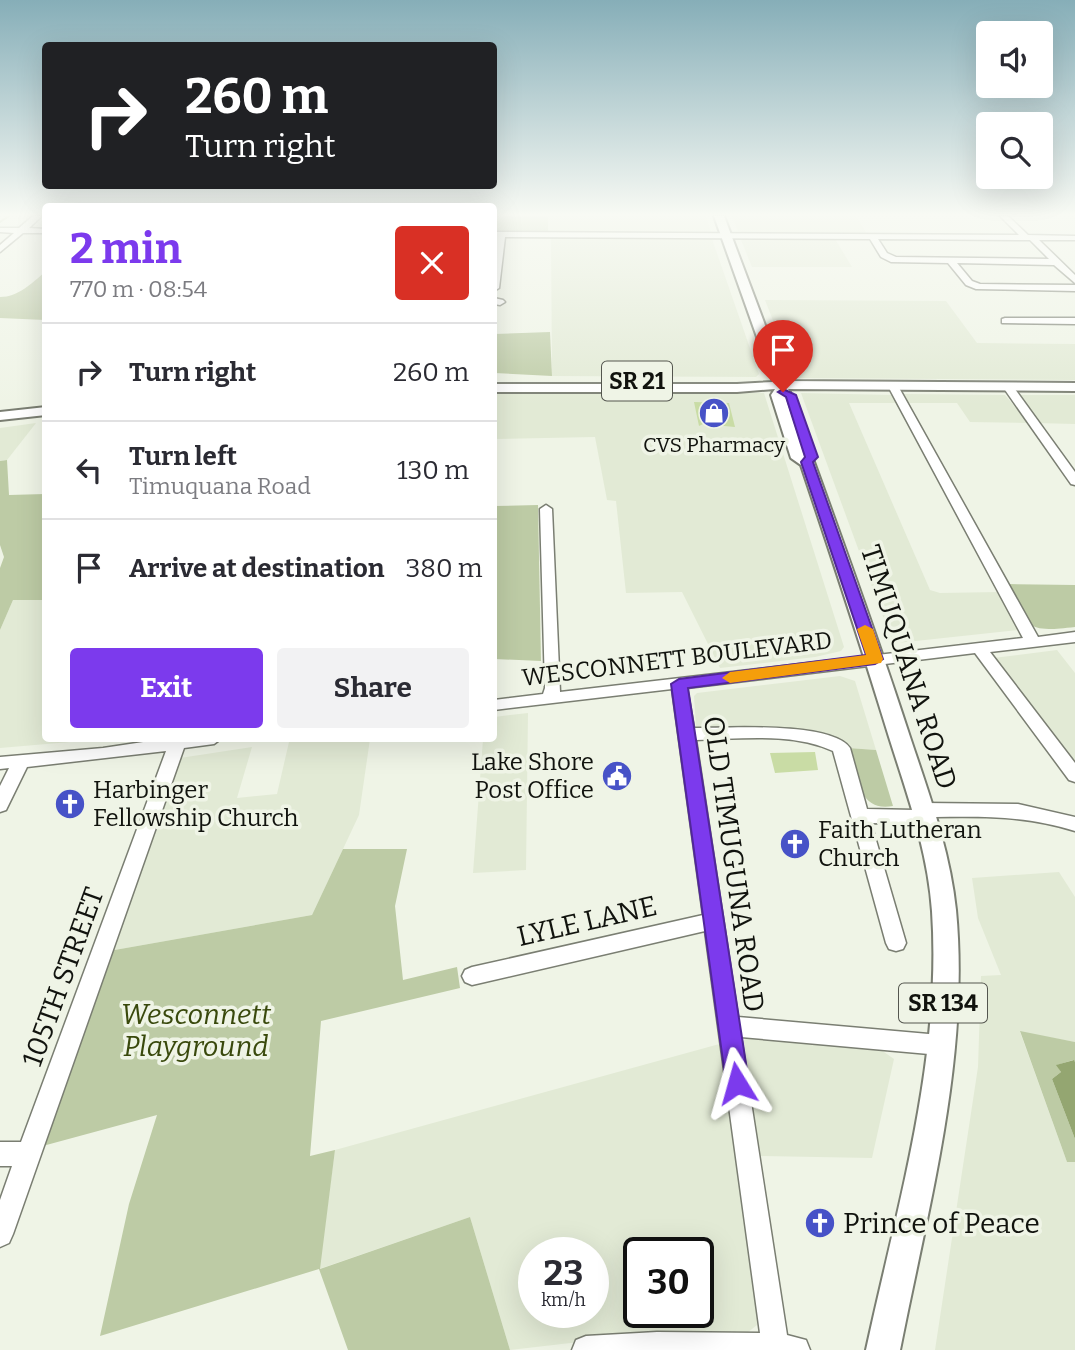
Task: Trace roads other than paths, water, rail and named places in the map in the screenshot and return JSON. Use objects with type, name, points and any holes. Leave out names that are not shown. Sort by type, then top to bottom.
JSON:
[{"type":"main road","name":"TIMUQUANA ROAD","points":[[742,279],[782,389],[778,395],[798,458],[807,462],[925,813],[944,910],[946,957],[932,1113],[906,1227],[883,1350]]},
{"type":"main road","name":"SR 21","points":[[497,384],[537,380],[737,381],[782,389]]},
{"type":"main road","name":"SR 21","points":[[497,384],[782,389],[893,386],[1075,387]]},
{"type":"main road","points":[[0,422],[42,412]]},
{"type":"main road","points":[[0,416],[42,416]]},
{"type":"street","points":[[968,279],[975,286],[1075,288]]},
{"type":"street","points":[[1005,321],[1075,321]]},
{"type":"street","points":[[893,386],[1033,642]]},
{"type":"street","points":[[1008,387],[1075,481]]},
{"type":"street","points":[[546,509],[553,688],[550,699]]},
{"type":"street","name":"WESCONNETT BOULEVARD","points":[[497,705],[1075,637]]},
{"type":"street","points":[[980,649],[1075,776]]},
{"type":"street","name":"OLD TIMUGUNA ROAD","points":[[679,684],[751,1178],[783,1349]]},
{"type":"street","points":[[688,734],[785,735],[833,743],[844,754],[896,943]]},
{"type":"street","points":[[0,763],[170,742]]},
{"type":"street","name":"105TH STREET","points":[[0,1234],[178,742]]},
{"type":"street","points":[[0,804],[21,761]]},
{"type":"street","points":[[861,816],[1011,808],[1033,811],[1075,824]]},
{"type":"street","name":"LYLE LANE","points":[[472,976],[714,921]]},
{"type":"street","points":[[729,1026],[940,1045]]},
{"type":"street","points":[[0,1154],[29,1154]]},
{"type":"street","points":[[586,1350],[657,1346],[783,1349]]},
{"type":"place","name":"CVS Pharmacy","points":[[714,413]]},
{"type":"place","name":"Lake Shore Post Office","points":[[617,776]]},
{"type":"place","name":"Harbinger Fellowship Church","points":[[70,804]]},
{"type":"place","name":"Faith Lutheran Church","points":[[795,844]]},
{"type":"place","name":"Prince of Peace","points":[[820,1223]]},
{"type":"park label","name":"Wesconnett Playground","points":[[196,1030]]}]
